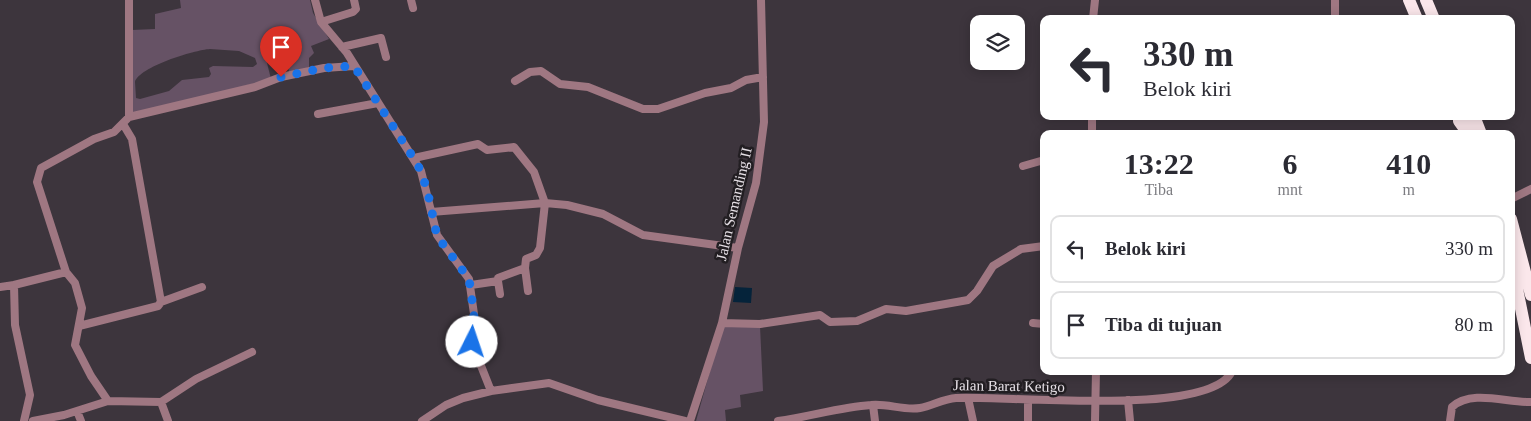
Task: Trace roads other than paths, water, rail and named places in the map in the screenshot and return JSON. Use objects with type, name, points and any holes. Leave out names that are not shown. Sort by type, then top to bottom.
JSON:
[{"type":"highway","points":[[1409,0],[1415,15]]},
{"type":"highway","points":[[1426,0],[1432,15]]},
{"type":"highway","points":[[1515,234],[1531,295]]},
{"type":"highway","points":[[1515,280],[1531,358]]},
{"type":"street","points":[[129,0],[129,117]]},
{"type":"street","points":[[315,0],[321,22],[342,47],[414,158],[425,181],[439,240],[467,274],[471,285],[474,314],[472,342],[491,391]]},
{"type":"street","points":[[321,22],[353,12],[356,9],[354,0]]},
{"type":"street","name":"Jalan Semanding II","points":[[690,421],[722,323],[738,248],[750,210],[760,155],[764,122],[761,0]]},
{"type":"street","points":[[1093,15],[1095,0]]},
{"type":"street","points":[[1335,0],[1335,15]]},
{"type":"street","points":[[342,47],[381,38],[386,57]]},
{"type":"street","points":[[108,401],[91,376],[75,345],[82,308],[80,296],[66,272],[37,182],[37,176],[41,168],[94,139],[114,132],[129,117],[255,87],[281,77],[324,68],[354,66]]},
{"type":"street","points":[[515,80],[530,72],[542,71],[560,84],[588,87],[643,109],[652,110],[705,93],[731,88],[746,80],[763,77]]},
{"type":"street","points":[[318,114],[378,103]]},
{"type":"street","points":[[123,124],[132,139],[161,302]]},
{"type":"street","points":[[414,158],[478,144],[487,150],[514,148],[519,150],[534,172],[545,203],[540,248],[536,255],[526,258],[525,268],[528,291]]},
{"type":"street","points":[[1023,166],[1040,161]]},
{"type":"street","points":[[1515,197],[1531,189]]},
{"type":"street","points":[[431,212],[545,203],[567,205],[603,214],[643,235],[738,248]]},
{"type":"street","points":[[722,323],[760,324],[820,315],[830,322],[850,321],[886,309],[906,311],[958,303],[971,298],[987,274],[998,262],[1021,249],[1040,247]]},
{"type":"street","points":[[500,294],[498,278],[525,268]]},
{"type":"street","points":[[0,287],[66,272]]},
{"type":"street","points":[[471,285],[498,281]]},
{"type":"street","points":[[14,285],[15,325],[30,395],[24,421]]},
{"type":"street","points":[[79,326],[158,306],[161,302],[202,287]]},
{"type":"street","points":[[1033,323],[1040,324]]},
{"type":"street","points":[[33,421],[77,411],[108,401],[162,402],[196,379],[252,352]]},
{"type":"street","points":[[1096,375],[1094,401],[1096,421]]},
{"type":"street","name":"Jalan Barat Ketigo","points":[[778,421],[826,417],[873,404],[916,408],[947,399],[1094,401],[1170,397],[1201,392],[1224,381],[1229,375]]},
{"type":"street","points":[[422,421],[446,405],[491,391],[537,384],[555,384],[598,400],[685,421]]},
{"type":"street","points":[[968,398],[973,421]]},
{"type":"street","points":[[1450,421],[1452,407],[1466,399],[1531,402]]},
{"type":"street","points":[[1128,400],[1130,421]]},
{"type":"street","points":[[1028,401],[1028,421]]},
{"type":"street","points":[[162,402],[168,421]]},
{"type":"street","points":[[873,404],[875,421]]},
{"type":"street","points":[[77,411],[81,421]]},
{"type":"water","points":[[735,287],[752,288],[751,303],[733,302]]}]
